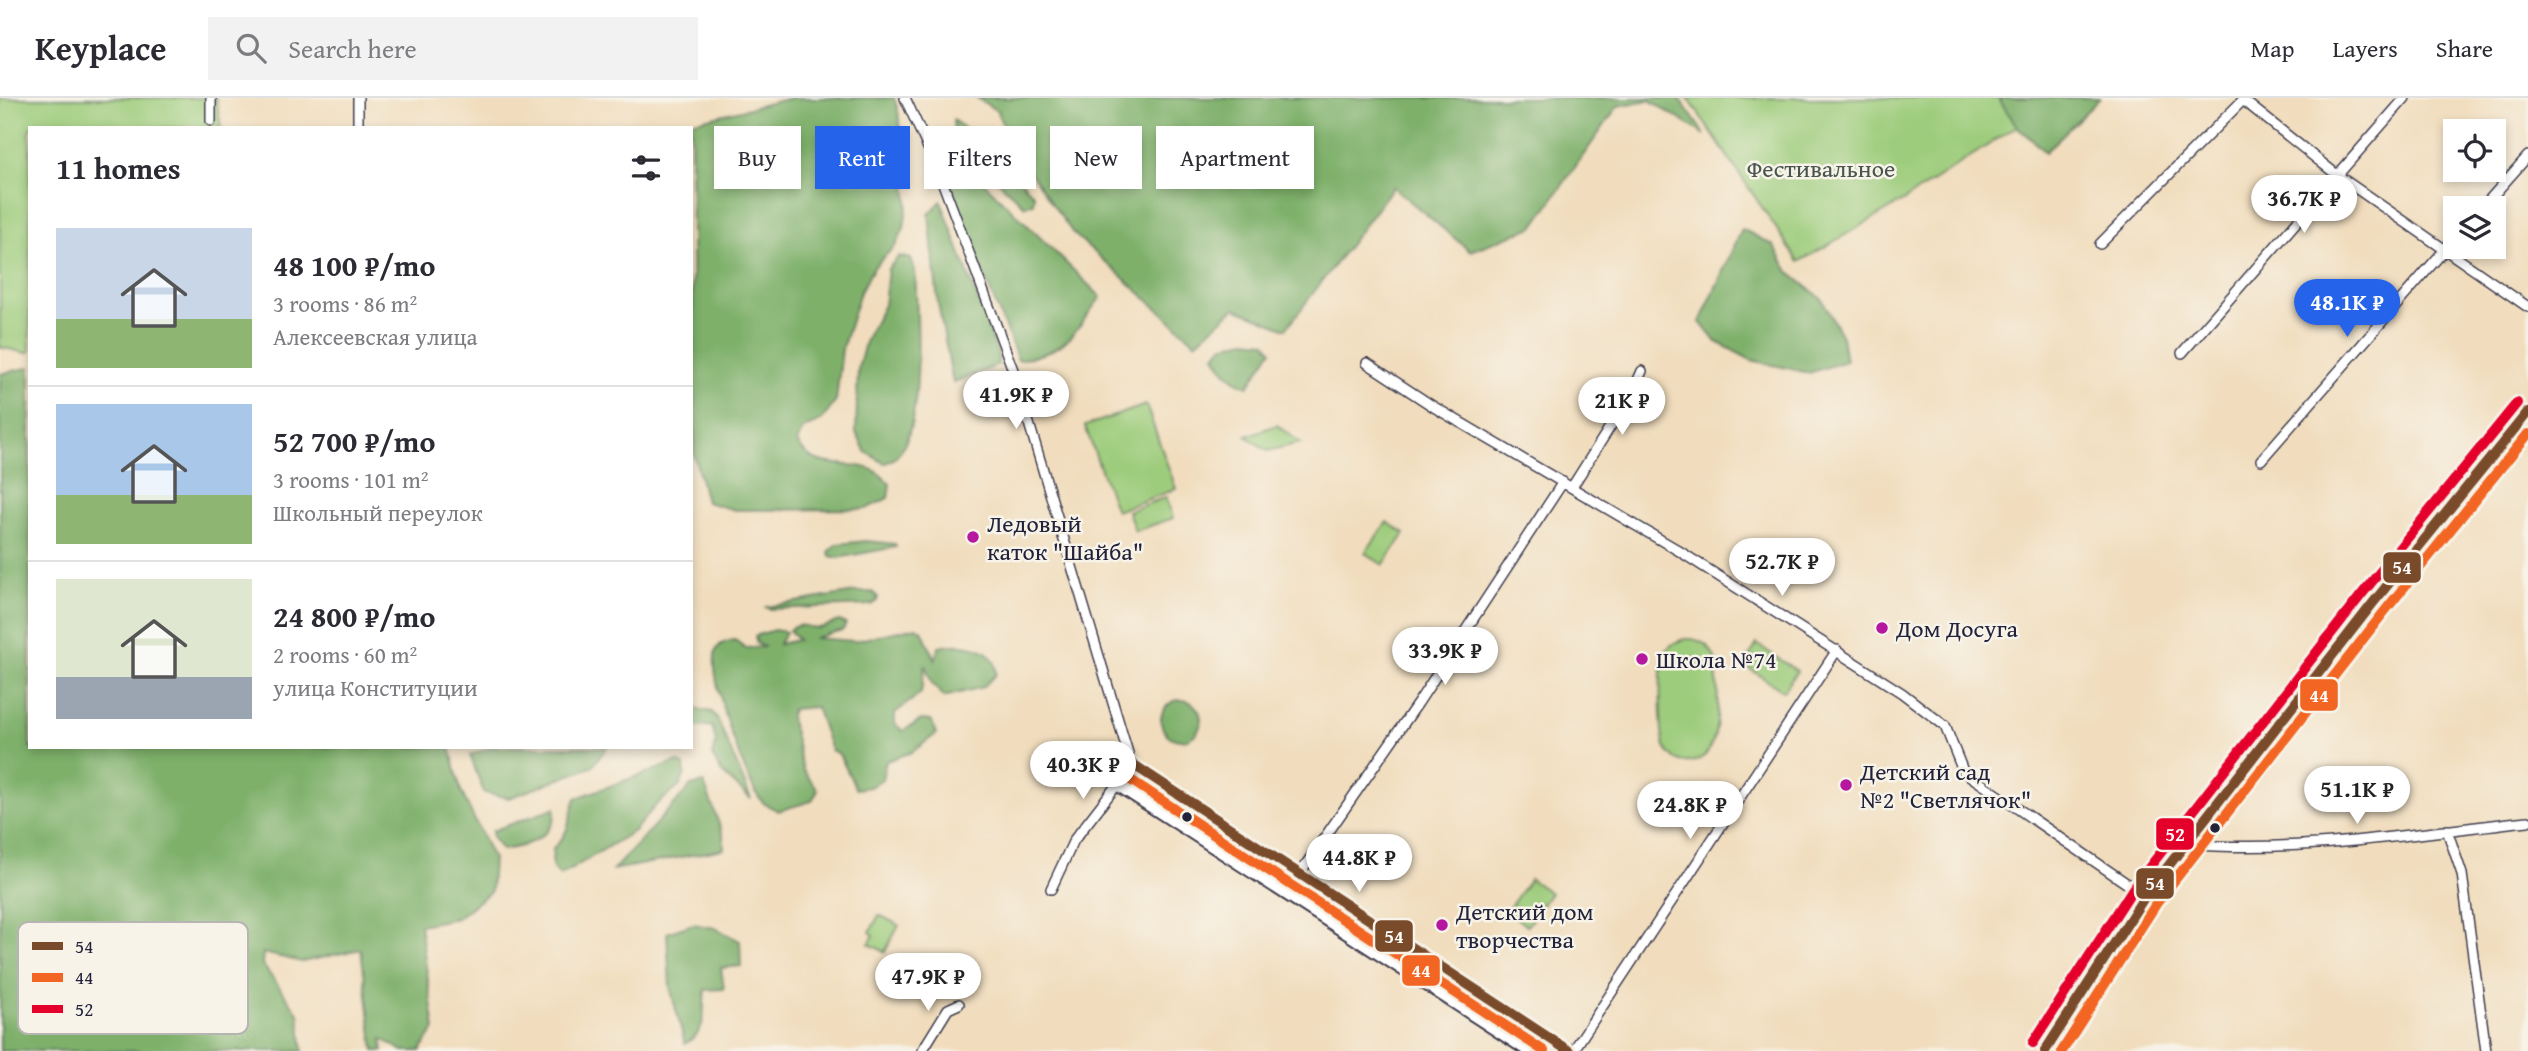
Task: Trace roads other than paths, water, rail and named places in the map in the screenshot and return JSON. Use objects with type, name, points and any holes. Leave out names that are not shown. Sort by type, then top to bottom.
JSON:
[{"type":"street","points":[[211,98],[211,121]]},
{"type":"street","points":[[358,98],[358,123]]},
{"type":"street","points":[[905,98],[936,165],[1013,370],[1131,763],[1571,1051],[1837,650]]},
{"type":"street","points":[[2182,353],[2405,98]]},
{"type":"street","points":[[2100,244],[2244,99],[2337,175],[2443,246]]},
{"type":"street","points":[[2493,196],[2528,156]]},
{"type":"street","points":[[2261,460],[2443,251]]},
{"type":"street","points":[[2461,259],[2528,307]]},
{"type":"street","points":[[1367,363],[1434,407],[1568,484],[1837,650],[1940,721],[1950,734],[1964,771],[2145,896]]},
{"type":"street","points":[[1300,873],[1634,389],[1642,371]]},
{"type":"street","points":[[2045,1051],[2145,896],[2373,603],[2528,412]]},
{"type":"street","points":[[1051,889],[1074,840],[1131,763]]},
{"type":"street","points":[[1119,782],[1119,786],[1528,1051]]},
{"type":"street","points":[[2185,844],[2243,849],[2317,846],[2528,821]]},
{"type":"street","points":[[2447,830],[2462,874],[2486,1051]]},
{"type":"street","points":[[922,1051],[948,1009],[960,1004]]},
{"type":"place","name":"Ледовый каток \"Шайба\"","points":[[973,537]]},
{"type":"place","name":"Дом Досуга","points":[[1882,628]]},
{"type":"place","name":"Школа №74","points":[[1642,659]]},
{"type":"place","name":"Детский сад №2 \"Светлячок\"","points":[[1846,785]]},
{"type":"place","name":"Детский дом творчества","points":[[1442,925]]},
{"type":"park label","name":"Фестивальное","points":[[1821,168]]}]
